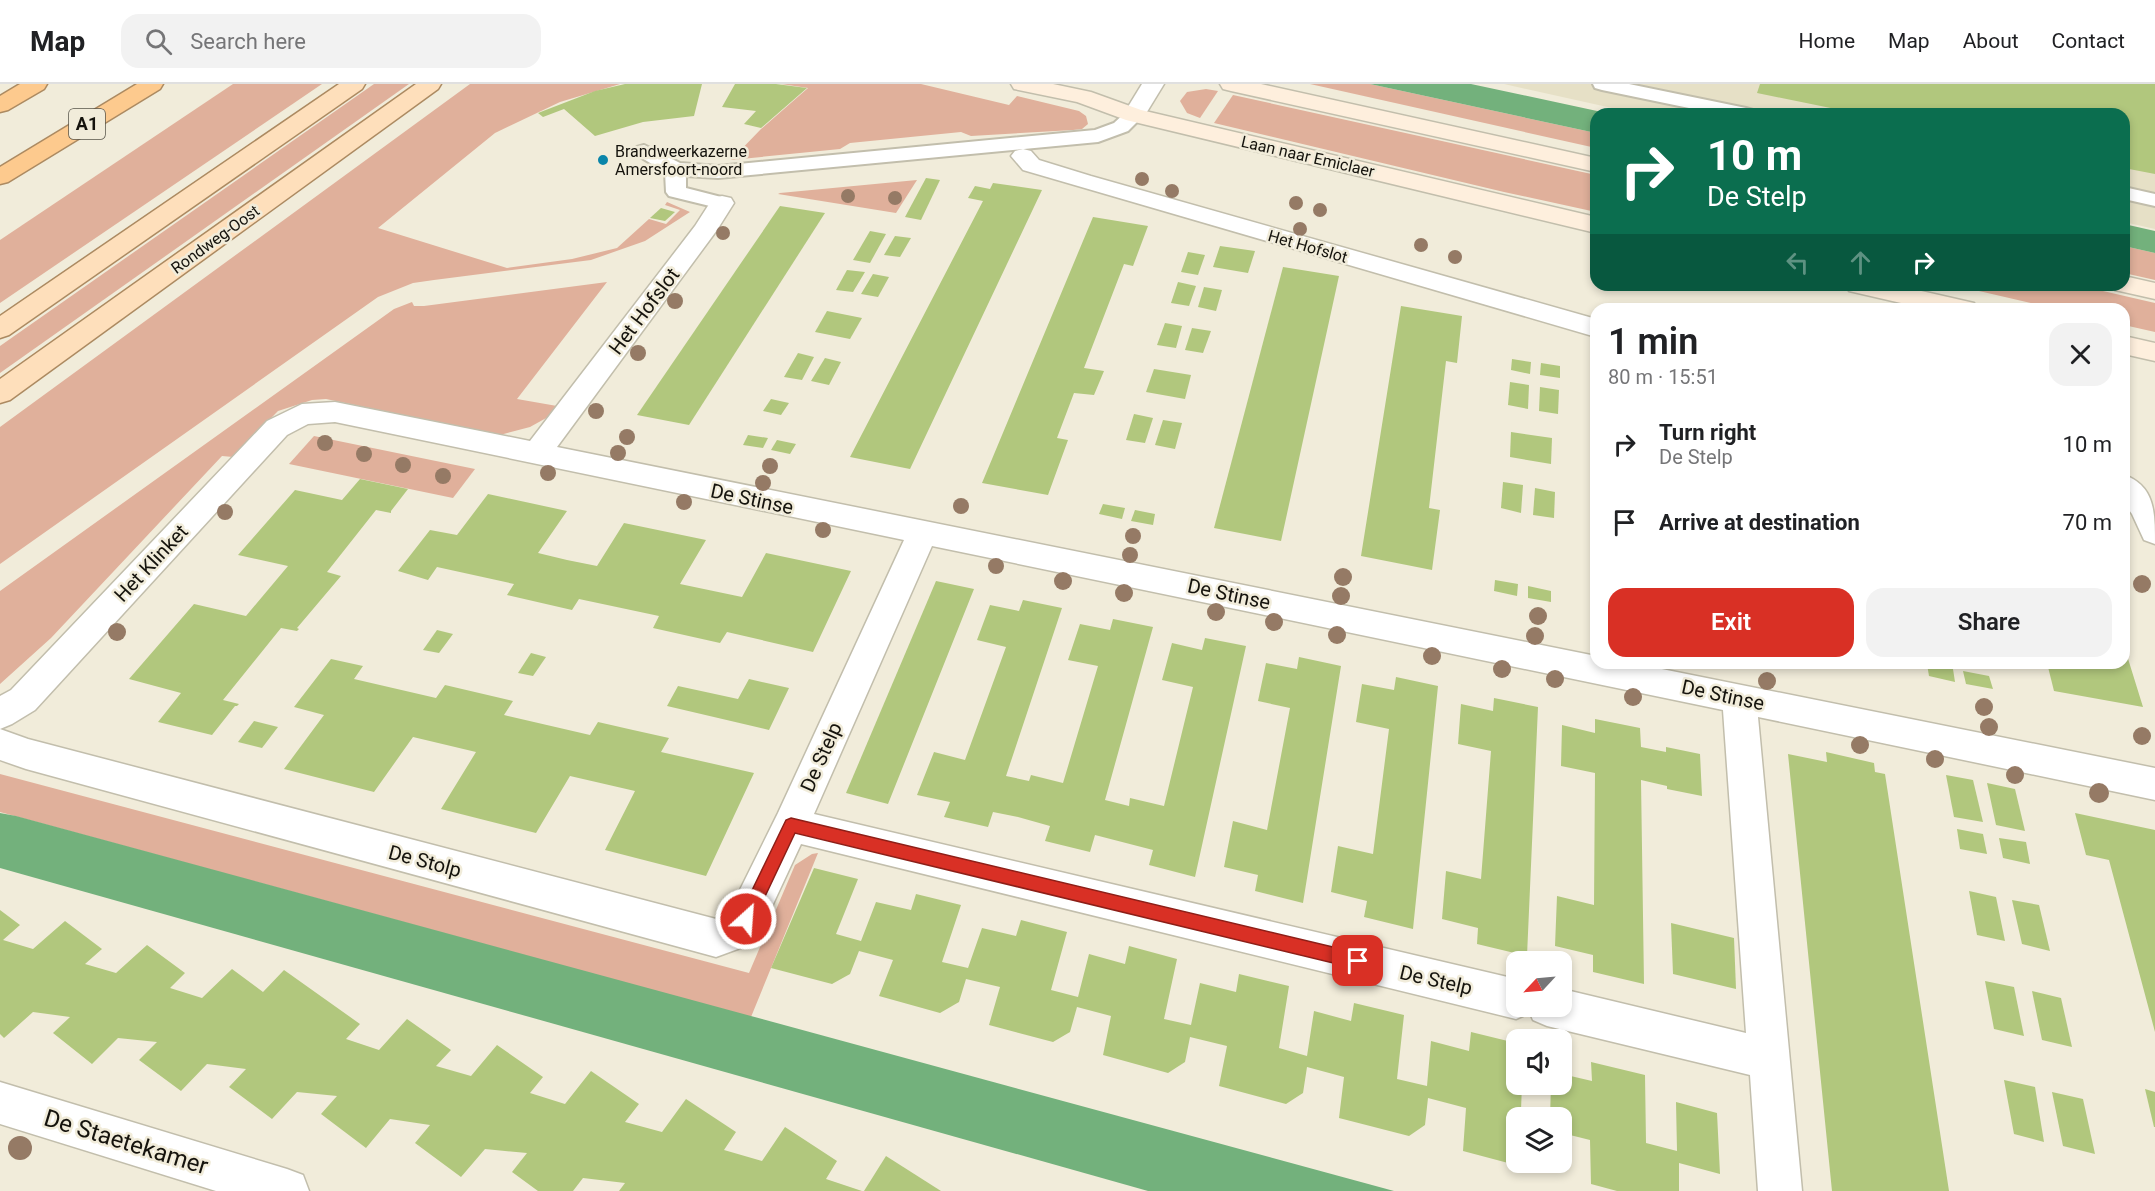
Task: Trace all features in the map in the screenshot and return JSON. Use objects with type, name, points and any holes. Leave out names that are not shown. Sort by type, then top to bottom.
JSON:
[{"type":"highway","points":[[0,105],[36,84]]},
{"type":"highway","name":"A1","points":[[0,177],[152,84]]},
{"type":"main road","points":[[0,329],[354,84]]},
{"type":"main road","name":"Rondweg-Oost","points":[[0,393],[430,84]]},
{"type":"main road","name":"Laan naar Emiclaer","points":[[1022,84],[1083,97],[1134,115],[1590,224]]},
{"type":"main road","points":[[1231,84],[1590,164]]},
{"type":"main road","points":[[2130,285],[2155,291]]},
{"type":"main road","points":[[1885,291],[1938,303]]},
{"type":"main road","points":[[2130,346],[2155,352]]},
{"type":"street","points":[[1134,115],[1153,84]]},
{"type":"street","name":"Het Hofslot","points":[[1023,156],[1031,165],[1083,181],[1590,326]]},
{"type":"street","name":"Het Hofslot","points":[[536,454],[705,230],[722,203]]},
{"type":"street","name":"De Stinse","points":[[302,414],[334,412],[922,534],[1590,668]]},
{"type":"street","name":"Het Klinket","points":[[0,714],[23,700],[277,428],[302,414]]},
{"type":"street","points":[[2130,490],[2146,510],[2155,532]]},
{"type":"street","name":"De Stelp","points":[[922,534],[791,825],[1506,997]]},
{"type":"street","name":"De Stinse","points":[[1595,669],[2155,784]]},
{"type":"street","points":[[1739,698],[1780,1191]]},
{"type":"street","name":"De Stolp","points":[[0,744],[26,754],[716,938],[732,933],[746,919],[791,825]]},
{"type":"street","points":[[1572,1012],[1768,1059]]},
{"type":"street","name":"De Staetekamer","points":[[0,1103],[287,1191]]},
{"type":"lane","points":[[1602,84],[1717,108]]},
{"type":"lane","points":[[644,151],[675,169],[718,172],[1098,136],[1121,127],[1134,115]]},
{"type":"lane","name":"Het Hofslot","points":[[675,169],[676,192],[722,203]]},
{"type":"lane","points":[[2130,194],[2155,200]]},
{"type":"shaded area","points":[[233,84],[322,84],[0,303],[0,240]]},
{"type":"shaded area","points":[[374,84],[409,84],[0,373],[0,346]]},
{"type":"shaded area","points":[[470,84],[620,84],[560,102],[495,133],[378,228],[507,268],[572,259],[617,248],[649,219],[666,224],[680,210],[665,205],[667,202],[690,212],[645,241],[591,260],[413,283],[378,297],[0,564],[0,427]]},
{"type":"shaded area","points":[[781,84],[921,84],[1009,105],[1017,96],[1079,111],[1086,116],[1088,124],[1082,129],[1073,130],[971,136],[961,132],[850,143],[840,149],[731,160],[761,129],[808,88]]},
{"type":"shaded area","points":[[1310,84],[1370,84],[1590,132],[1590,147]]},
{"type":"shaded area","points":[[1370,84],[1471,84],[1590,110],[1590,132]]},
{"type":"shaded area","points":[[1504,84],[2155,84],[2155,229],[2130,223],[2130,108],[1612,108]]},
{"type":"shaded area","points":[[1206,89],[1218,91],[1200,118],[1187,113],[1180,101],[1187,92]]},
{"type":"shaded area","points":[[1233,95],[1590,174],[1590,211],[1504,192],[1214,123]]},
{"type":"shaded area","points":[[917,180],[896,213],[778,194],[780,193]]},
{"type":"shaded area","points":[[2130,225],[2155,231],[2155,253],[2130,247]]},
{"type":"shaded area","points":[[2130,247],[2155,253],[2155,280],[2130,274]]},
{"type":"shaded area","points":[[607,282],[517,399],[557,406],[548,417],[530,427],[500,435],[326,399],[312,400],[278,411],[233,457],[222,456],[51,638],[0,684],[0,591],[394,309],[412,302],[414,306],[424,306]]},
{"type":"shaded area","points":[[1979,291],[2103,291],[2155,303],[2155,332],[2130,326],[2130,303],[2031,303]]},
{"type":"shaded area","points":[[314,436],[475,469],[453,498],[289,464]]},
{"type":"shaded area","points":[[0,774],[749,973],[795,865],[812,854],[818,853],[751,1017],[0,812]]},
{"type":"shaded area","points":[[0,813],[1394,1191],[1148,1191],[0,868]]},
{"type":"building","points":[[625,84],[702,84],[694,116],[643,122],[595,136],[564,109],[543,117],[538,113],[595,91]]},
{"type":"building","points":[[735,84],[776,84],[807,88],[761,128],[744,124],[756,111],[722,107]]},
{"type":"building","points":[[1760,84],[2155,84],[2155,174],[2130,169],[2130,108],[1831,108],[1757,93]]},
{"type":"building","points":[[926,178],[940,180],[921,220],[905,217]]},
{"type":"building","points":[[993,183],[1042,190],[910,469],[850,457],[983,201],[968,198],[975,186],[990,189]]},
{"type":"building","points":[[780,206],[825,213],[689,425],[637,415]]},
{"type":"building","points":[[661,208],[675,212],[665,221],[650,218]]},
{"type":"building","points":[[1093,217],[1148,226],[1133,266],[1124,264],[1084,368],[1104,371],[1094,395],[1074,393],[1057,438],[1068,440],[1048,495],[982,483]]},
{"type":"building","points":[[870,231],[886,234],[870,263],[853,260]]},
{"type":"building","points":[[895,236],[911,238],[900,257],[884,255]]},
{"type":"building","points":[[1220,246],[1255,251],[1248,273],[1213,267]]},
{"type":"building","points":[[1188,252],[1205,255],[1198,275],[1181,272]]},
{"type":"building","points":[[1283,267],[1339,276],[1281,541],[1214,528]]},
{"type":"building","points":[[847,270],[865,272],[853,292],[836,290]]},
{"type":"building","points":[[873,274],[889,277],[878,297],[861,294]]},
{"type":"building","points":[[1178,282],[1196,286],[1189,306],[1171,303]]},
{"type":"building","points":[[1204,287],[1222,290],[1216,311],[1198,307]]},
{"type":"building","points":[[1401,306],[1462,316],[1457,363],[1446,361],[1429,508],[1440,510],[1432,570],[1361,556]]},
{"type":"building","points":[[827,311],[862,318],[850,339],[815,332]]},
{"type":"building","points":[[1165,323],[1182,326],[1176,348],[1157,345]]},
{"type":"building","points":[[1192,328],[1211,331],[1203,353],[1185,350]]},
{"type":"building","points":[[798,353],[814,357],[802,380],[784,377]]},
{"type":"building","points":[[825,358],[841,362],[829,385],[811,381]]},
{"type":"building","points":[[1512,359],[1531,362],[1530,374],[1511,370]]},
{"type":"building","points":[[1541,363],[1560,366],[1560,378],[1540,375]]},
{"type":"building","points":[[1154,369],[1191,375],[1185,399],[1146,392]]},
{"type":"building","points":[[1510,382],[1529,385],[1528,409],[1508,405]]},
{"type":"building","points":[[1540,387],[1559,390],[1558,414],[1539,411]]},
{"type":"building","points":[[771,399],[789,403],[781,415],[763,411]]},
{"type":"building","points":[[1134,414],[1153,418],[1145,443],[1126,440]]},
{"type":"building","points":[[1163,420],[1182,423],[1175,449],[1155,445]]},
{"type":"building","points":[[1511,432],[1552,438],[1551,464],[1510,457]]},
{"type":"building","points":[[748,435],[768,438],[763,448],[743,445]]},
{"type":"building","points":[[777,440],[796,444],[790,454],[771,450]]},
{"type":"building","points":[[360,479],[408,489],[391,513],[376,510],[327,572],[341,576],[297,628],[299,629],[297,631],[281,628],[223,700],[239,704],[212,735],[158,722],[181,693],[129,679],[194,604],[246,616],[288,566],[238,555],[295,490],[342,500]]},
{"type":"building","points":[[1503,482],[1523,485],[1521,513],[1501,508]]},
{"type":"building","points":[[1535,488],[1555,492],[1554,518],[1533,515]]},
{"type":"building","points":[[488,494],[567,511],[538,553],[567,560],[597,566],[624,523],[706,540],[680,584],[742,597],[766,553],[851,571],[813,652],[727,632],[720,643],[653,628],[659,616],[579,599],[572,610],[507,595],[514,584],[437,567],[428,580],[398,571],[430,530],[457,535]]},
{"type":"building","points":[[1103,504],[1125,508],[1122,519],[1099,514]]},
{"type":"building","points":[[1135,510],[1155,514],[1153,525],[1131,521]]},
{"type":"building","points":[[1495,580],[1518,584],[1517,596],[1494,591]]},
{"type":"building","points":[[936,581],[974,589],[888,804],[846,793]]},
{"type":"building","points":[[1528,586],[1551,591],[1551,602],[1528,598]]},
{"type":"building","points":[[1023,600],[1062,608],[1006,776],[1029,781],[1031,775],[1063,783],[1098,666],[1068,660],[1080,624],[1110,630],[1113,619],[1153,627],[1105,800],[1129,806],[1130,798],[1164,806],[1193,687],[1162,680],[1172,643],[1202,650],[1205,638],[1246,646],[1195,877],[1149,865],[1153,850],[1095,835],[1090,852],[1045,841],[1050,826],[1018,817],[993,812],[988,827],[944,817],[950,802],[917,795],[934,752],[965,760],[1006,647],[977,640],[990,605],[1019,611]]},
{"type":"building","points":[[437,630],[453,634],[439,653],[423,650]]},
{"type":"building","points":[[531,653],[546,657],[533,676],[518,673]]},
{"type":"building","points":[[1299,657],[1341,666],[1303,903],[1255,891],[1258,875],[1224,867],[1233,821],[1267,830],[1290,708],[1258,701],[1266,663],[1297,669]]},
{"type":"building","points":[[331,659],[363,666],[354,679],[436,698],[445,685],[513,701],[504,715],[590,735],[598,722],[669,738],[661,752],[754,773],[706,876],[605,850],[635,791],[570,776],[536,833],[441,809],[476,752],[413,737],[374,792],[284,769],[324,715],[294,707]]},
{"type":"building","points":[[2130,665],[2143,707],[2054,691],[2048,669],[2130,669]]},
{"type":"building","points":[[1928,669],[1953,669],[1955,682],[1929,676]]},
{"type":"building","points":[[1963,671],[1989,676],[1993,689],[1966,684]]},
{"type":"building","points":[[1396,677],[1438,686],[1413,929],[1364,917],[1367,901],[1331,892],[1338,846],[1373,854],[1389,729],[1356,722],[1362,684],[1394,690]]},
{"type":"building","points":[[749,679],[789,688],[769,730],[667,706],[678,686],[738,699]]},
{"type":"building","points":[[1494,698],[1538,707],[1527,951],[1506,951],[1477,944],[1478,928],[1442,919],[1446,871],[1481,879],[1491,751],[1458,744],[1461,704],[1493,711]]},
{"type":"building","points":[[1595,719],[1640,728],[1641,747],[1666,752],[1666,747],[1700,754],[1702,796],[1667,789],[1667,786],[1641,780],[1644,984],[1593,972],[1593,955],[1555,946],[1557,896],[1594,905],[1595,773],[1561,766],[1562,725],[1595,733]]},
{"type":"building","points":[[254,721],[278,727],[262,748],[238,742]]},
{"type":"building","points":[[1826,752],[1874,763],[1875,772],[1885,774],[1949,1191],[1832,1191],[1788,754],[1827,762]]},
{"type":"building","points":[[1946,775],[1973,780],[1983,822],[1954,817]]},
{"type":"building","points":[[1987,783],[2015,789],[2025,831],[1996,825]]},
{"type":"building","points":[[2075,813],[2155,830],[2155,1032],[2109,860],[2086,855]]},
{"type":"building","points":[[1957,829],[1983,834],[1987,854],[1960,849]]},
{"type":"building","points":[[1999,838],[2026,842],[2030,864],[2003,858]]},
{"type":"building","points":[[814,868],[858,879],[836,934],[861,941],[876,902],[911,910],[916,894],[961,905],[942,962],[968,968],[982,928],[1016,936],[1021,920],[1067,932],[1051,990],[1078,997],[1089,954],[1125,964],[1129,946],[1177,959],[1164,1019],[1191,1025],[1200,983],[1236,992],[1239,974],[1289,986],[1279,1048],[1307,1056],[1314,1011],[1351,1021],[1354,1003],[1404,1015],[1397,1079],[1427,1086],[1431,1041],[1469,1051],[1471,1032],[1506,1041],[1506,1095],[1522,1095],[1521,1107],[1506,1107],[1506,1163],[1463,1151],[1466,1108],[1428,1098],[1425,1125],[1409,1136],[1339,1118],[1344,1077],[1307,1067],[1303,1093],[1286,1104],[1219,1086],[1227,1046],[1190,1037],[1185,1062],[1168,1073],[1103,1055],[1111,1016],[1077,1007],[1070,1032],[1053,1042],[989,1025],[1000,987],[966,979],[959,1002],[940,1013],[879,996],[893,960],[859,951],[850,974],[832,984],[771,968]]},
{"type":"building","points":[[1969,891],[1996,897],[2005,941],[1977,935]]},
{"type":"building","points":[[2012,900],[2039,905],[2050,951],[2022,944]]},
{"type":"building","points":[[0,910],[20,925],[3,940],[33,949],[65,921],[102,949],[85,964],[116,973],[147,945],[185,973],[170,988],[202,998],[232,969],[263,992],[284,970],[360,1024],[346,1039],[379,1050],[407,1019],[451,1050],[436,1066],[471,1076],[497,1045],[543,1077],[530,1093],[565,1104],[591,1071],[639,1104],[625,1122],[662,1132],[686,1099],[736,1132],[724,1150],[762,1161],[785,1127],[837,1161],[826,1179],[862,1191],[619,1191],[625,1183],[583,1178],[573,1191],[538,1191],[512,1172],[527,1153],[485,1149],[461,1177],[415,1143],[430,1125],[390,1119],[366,1148],[321,1114],[337,1096],[297,1092],[272,1119],[229,1087],[246,1069],[207,1064],[181,1091],[139,1060],[157,1042],[118,1038],[92,1064],[53,1033],[70,1017],[33,1012],[4,1038],[0,1034]]},
{"type":"building","points":[[1671,923],[1734,938],[1736,989],[1673,974]]},
{"type":"building","points":[[1985,981],[2014,987],[2024,1036],[1994,1029]]},
{"type":"building","points":[[2032,991],[2061,998],[2072,1047],[2042,1040]]},
{"type":"building","points":[[1591,1062],[1645,1075],[1646,1143],[1677,1151],[1676,1102],[1717,1113],[1720,1174],[1679,1163],[1679,1191],[1617,1191],[1591,1184],[1590,1140],[1572,1136],[1572,1107],[1550,1107],[1551,1095],[1572,1095],[1572,1076],[1592,1081]]},
{"type":"building","points":[[2004,1080],[2035,1087],[2044,1142],[2014,1134]]},
{"type":"building","points":[[2145,1089],[2155,1092],[2155,1127],[2154,1127]]},
{"type":"building","points":[[2052,1092],[2083,1099],[2095,1154],[2063,1146]]},
{"type":"building","points":[[886,1156],[941,1191],[864,1191]]},
{"type":"place","name":"Brandweerkazerne Amersfoort-noord","points":[[603,160]]},
{"type":"route","points":[[746,919],[791,825],[1358,961]]}]
